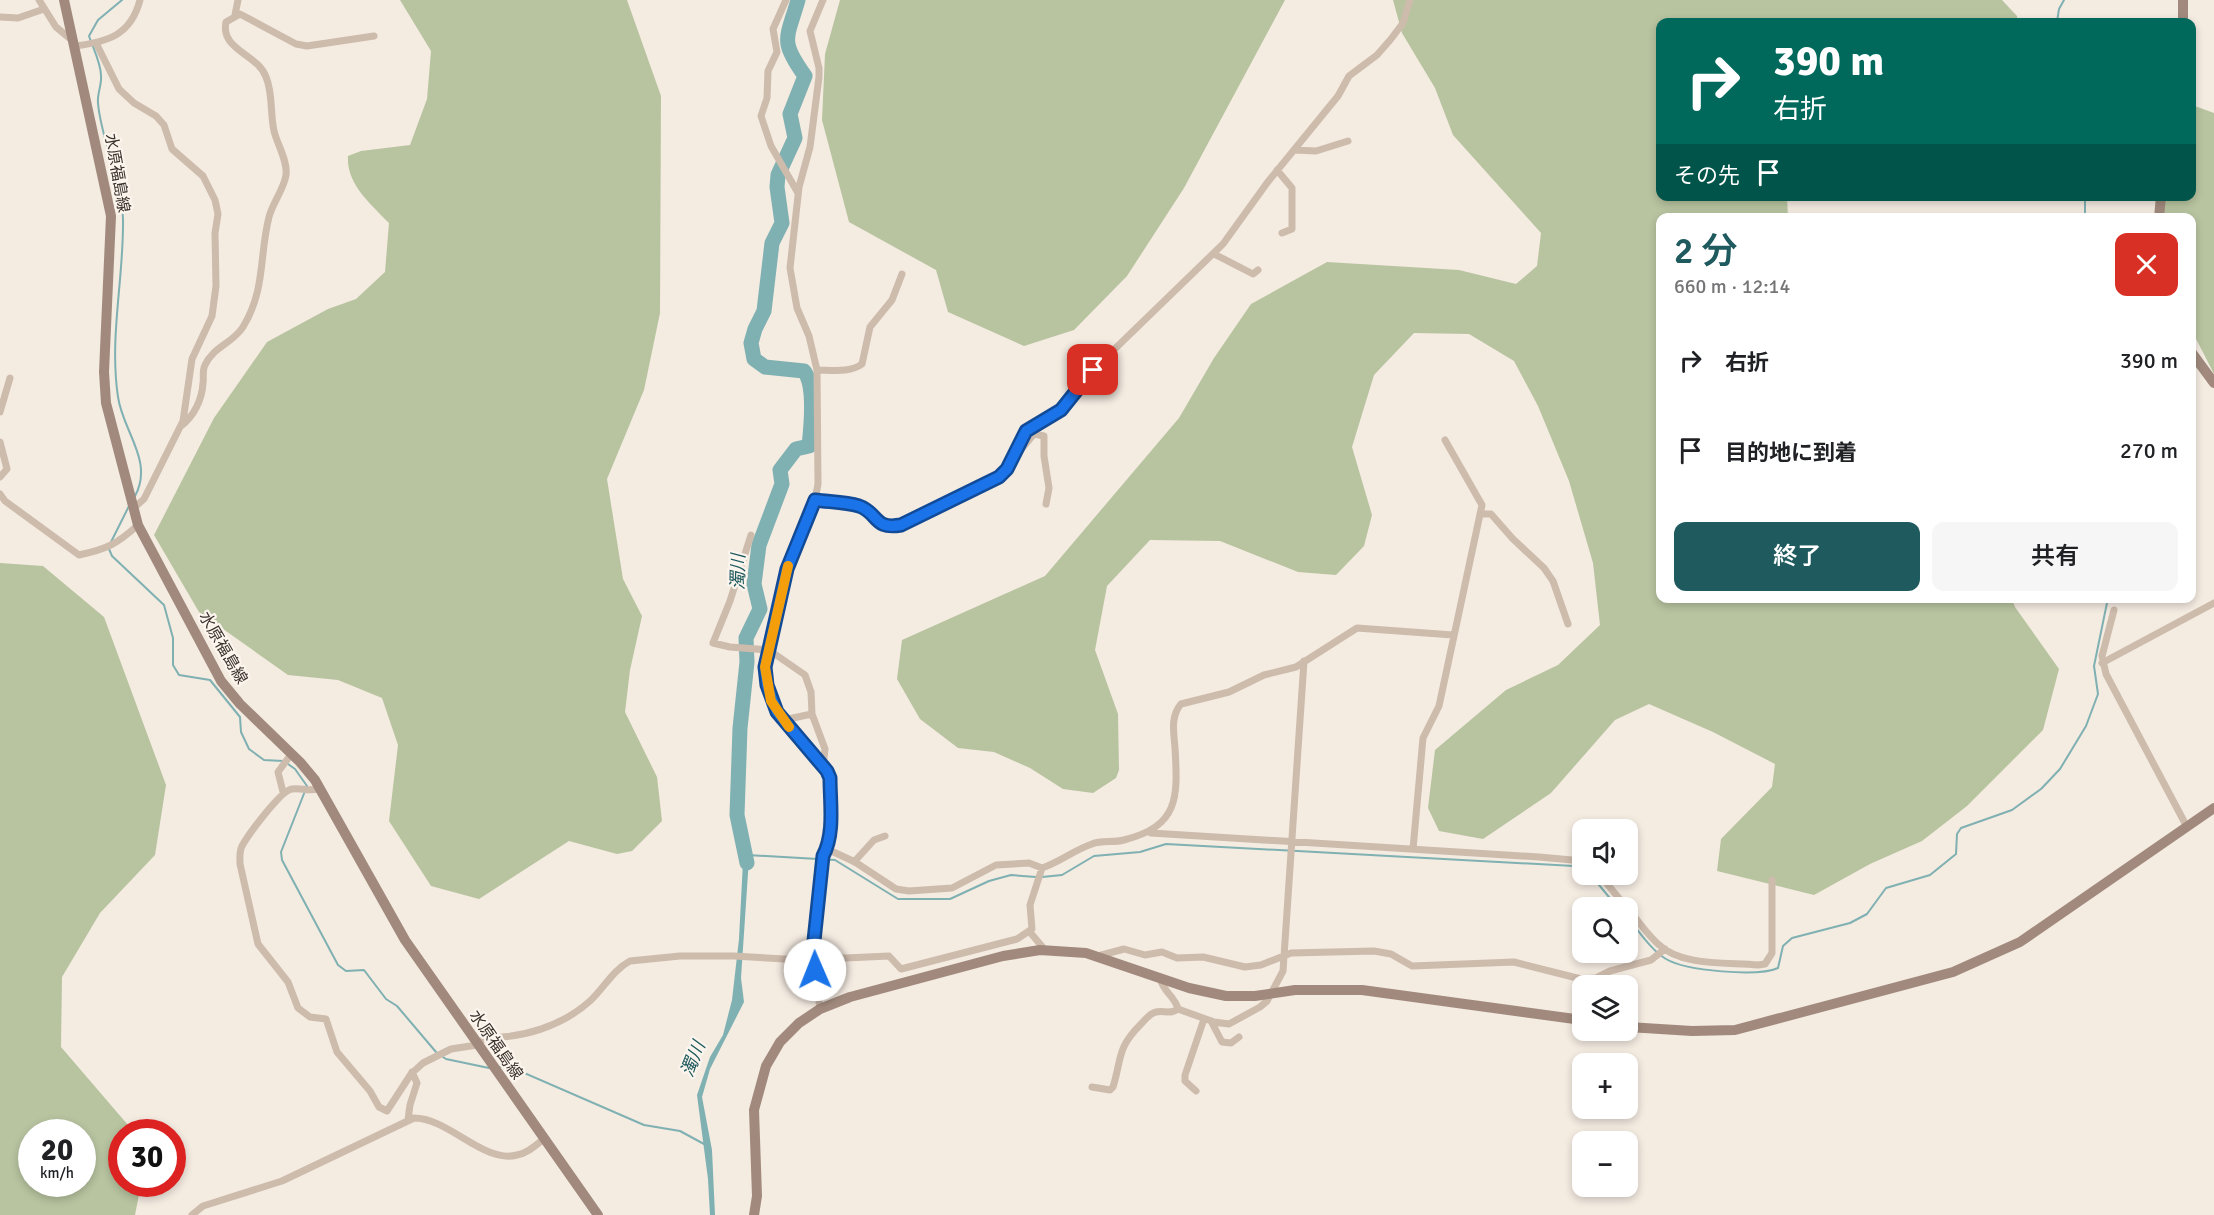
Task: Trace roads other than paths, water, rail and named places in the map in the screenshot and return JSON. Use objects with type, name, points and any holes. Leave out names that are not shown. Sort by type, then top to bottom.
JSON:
[{"type":"street","points":[[39,0],[60,32],[75,44],[96,43],[127,27],[137,13],[140,0]]},
{"type":"street","name":"水原福島線","points":[[64,0],[111,216],[104,372],[106,403],[138,525],[221,681],[240,704],[292,753],[319,788],[405,940],[598,1215]]},
{"type":"street","points":[[235,15],[238,0]]},
{"type":"street","points":[[786,0],[776,17],[773,29],[777,52],[768,71],[767,98],[760,116],[771,146],[798,193]]},
{"type":"street","points":[[820,1009],[813,960],[823,856],[827,849],[831,823],[830,778],[783,720],[771,701],[765,667],[787,569],[815,500],[818,484],[817,370],[809,336],[797,308],[790,268],[798,193],[810,147],[819,68],[810,31],[823,0]]},
{"type":"street","points":[[815,500],[860,507],[881,525],[888,527],[901,525],[999,477],[1012,459],[1026,431],[1065,406],[1093,370],[1214,254],[1277,170],[1338,96],[1349,76],[1377,55],[1391,39],[1403,23],[1410,0]]},
{"type":"street","points":[[2183,0],[2183,18]]},
{"type":"street","points":[[0,17],[18,18],[44,9]]},
{"type":"street","points":[[181,426],[190,419],[196,408],[205,365],[219,347],[242,329],[248,317],[262,278],[269,217],[286,176],[286,167],[274,131],[266,75],[260,65],[228,41],[224,31],[226,22],[235,15],[249,16],[297,44],[308,46],[374,36]]},
{"type":"street","points":[[96,43],[119,89],[164,125],[172,149],[203,176],[215,200],[218,214],[215,232],[217,249],[212,316],[192,359],[181,426],[144,499],[135,507]]},
{"type":"street","points":[[1295,150],[1316,151],[1348,141]]},
{"type":"street","points":[[1277,170],[1292,188],[1292,229],[1282,233]]},
{"type":"street","points":[[1214,254],[1253,274],[1258,270]]},
{"type":"street","points":[[817,370],[850,369],[862,364],[870,327],[892,300],[902,274]]},
{"type":"street","points":[[2196,358],[2214,383]]},
{"type":"street","points":[[0,412],[10,378]]},
{"type":"street","points":[[1012,459],[1017,457],[1034,434],[1044,436],[1049,488],[1046,504]]},
{"type":"street","points":[[1413,849],[1423,738],[1439,706],[1482,505],[1445,440]]},
{"type":"street","points":[[0,442],[7,469],[0,477]]},
{"type":"street","points":[[0,494],[5,501],[79,555],[106,550],[138,525]]},
{"type":"street","points":[[1480,514],[1491,514],[1513,539],[1544,568],[1553,581],[1568,624]]},
{"type":"street","points":[[751,535],[730,601],[713,643],[769,650],[805,675],[811,692],[812,714],[825,749],[823,767]]},
{"type":"street","points":[[2102,663],[2214,603]]},
{"type":"street","points":[[2114,610],[2102,663],[2187,826]]},
{"type":"street","points":[[1041,871],[1091,844],[1121,841],[1155,829],[1177,797],[1174,718],[1181,704],[1229,692],[1264,675],[1296,667],[1357,628],[1453,635]]},
{"type":"street","points":[[1160,978],[1162,988],[1174,999],[1178,1009],[1208,1020],[1229,1024],[1260,1007],[1283,971],[1304,661]]},
{"type":"street","points":[[783,720],[812,714]]},
{"type":"street","points":[[283,792],[279,772],[292,753]]},
{"type":"street","points":[[319,788],[312,791],[292,789],[283,792],[248,837],[240,852],[258,944],[288,982],[298,1008],[310,1017],[326,1019],[337,1052],[382,1109],[390,1109],[412,1072],[423,1063],[451,1049],[477,1045],[485,1037],[518,1035],[557,1023],[591,1000],[623,965],[630,961],[734,956],[813,960],[890,956],[901,969],[1017,939],[1029,931],[1033,924],[1030,905],[1041,871]]},
{"type":"street","points":[[1638,1028],[1692,1031],[1735,1030],[1953,972],[2020,942],[2214,808]]},
{"type":"street","points":[[1148,833],[1290,849],[1413,849],[1572,860]]},
{"type":"street","points":[[854,862],[874,840],[885,836]]},
{"type":"street","points":[[827,849],[854,862],[896,889],[909,891],[952,888],[996,865],[1029,862],[1041,871]]},
{"type":"street","points":[[1098,956],[1124,949],[1145,955],[1162,952],[1177,958],[1203,957],[1245,968],[1261,965],[1283,955],[1374,951],[1391,954],[1412,966],[1514,962],[1581,979],[1596,978],[1661,953],[1694,960],[1765,964],[1772,953],[1773,880]]},
{"type":"street","points":[[1608,885],[1618,897]]},
{"type":"street","points":[[1638,923],[1661,953]]},
{"type":"street","points":[[1029,931],[1045,950]]},
{"type":"street","points":[[754,1215],[757,1196],[754,1110],[758,1088],[766,1066],[780,1041],[799,1023],[820,1009],[850,997],[1003,956],[1045,950],[1071,950],[1098,956],[1160,978],[1226,996],[1270,994],[1295,990],[1362,990],[1572,1019]]},
{"type":"street","points":[[1092,1087],[1110,1090],[1113,1087],[1123,1045],[1128,1036],[1150,1015],[1155,1012],[1173,1013],[1178,1009]]},
{"type":"street","points":[[1208,1020],[1222,1042],[1231,1043],[1239,1037]]},
{"type":"street","points":[[1196,1091],[1185,1081],[1185,1075],[1208,1020]]},
{"type":"street","points":[[408,1120],[417,1083],[412,1072]]},
{"type":"street","points":[[192,1215],[203,1206],[282,1181],[408,1120],[424,1118],[432,1120],[485,1149],[506,1156],[526,1152],[545,1138]]},
{"type":"water","name":"濁川","points":[[744,842],[749,858],[741,978],[744,1002],[710,1069],[702,1097],[712,1150],[715,1215],[710,1215],[708,1179],[697,1095],[710,1057],[723,1035],[732,1000],[739,939]]},
{"type":"waterway","points":[[122,0],[98,20],[89,36],[101,71],[98,100],[100,117],[122,204],[123,241],[116,330],[116,375],[121,410],[136,446],[141,471],[140,483],[135,496]]},
{"type":"waterway","name":"濁川","points":[[747,863],[737,815],[740,728],[747,662],[746,638],[760,609],[754,584],[759,545],[782,484],[780,470],[796,449],[809,446],[811,418],[810,386],[804,371],[765,367],[754,359],[751,343],[764,311],[772,243],[782,223],[777,187],[778,175],[795,138],[790,114],[805,76],[788,46],[789,32],[798,0]]},
{"type":"waterway","points":[[2058,18],[2064,0]]},
{"type":"waterway","points":[[2085,201],[2085,213]]},
{"type":"waterway","points":[[110,544],[129,506]]},
{"type":"waterway","points":[[109,549],[112,556],[164,605],[173,638],[173,665],[179,675],[210,680],[240,717],[241,732],[249,749],[264,760],[283,761]]},
{"type":"waterway","points":[[1638,930],[1655,951],[1676,963],[1722,971],[1768,971],[1778,968],[1783,946],[1792,938],[1850,923],[1867,914],[1886,888],[1930,875],[1956,854],[1957,834],[1961,828],[2012,810],[2041,789],[2060,769],[2086,726],[2098,694],[2094,666],[2107,603]]},
{"type":"waterway","points":[[288,764],[295,769],[307,786],[281,852],[282,860],[338,965],[346,971],[364,970],[386,999],[397,1006],[436,1052],[446,1059],[489,1068]]},
{"type":"waterway","points":[[1042,877],[1062,875],[1094,856],[1140,852],[1166,844],[1572,866]]},
{"type":"waterway","points":[[747,855],[835,860],[898,899],[950,899],[989,881],[1011,875],[1036,877]]},
{"type":"waterway","points":[[1599,885],[1609,897]]},
{"type":"waterway","points":[[498,1067],[508,1066],[644,1125],[680,1131],[704,1144]]}]
